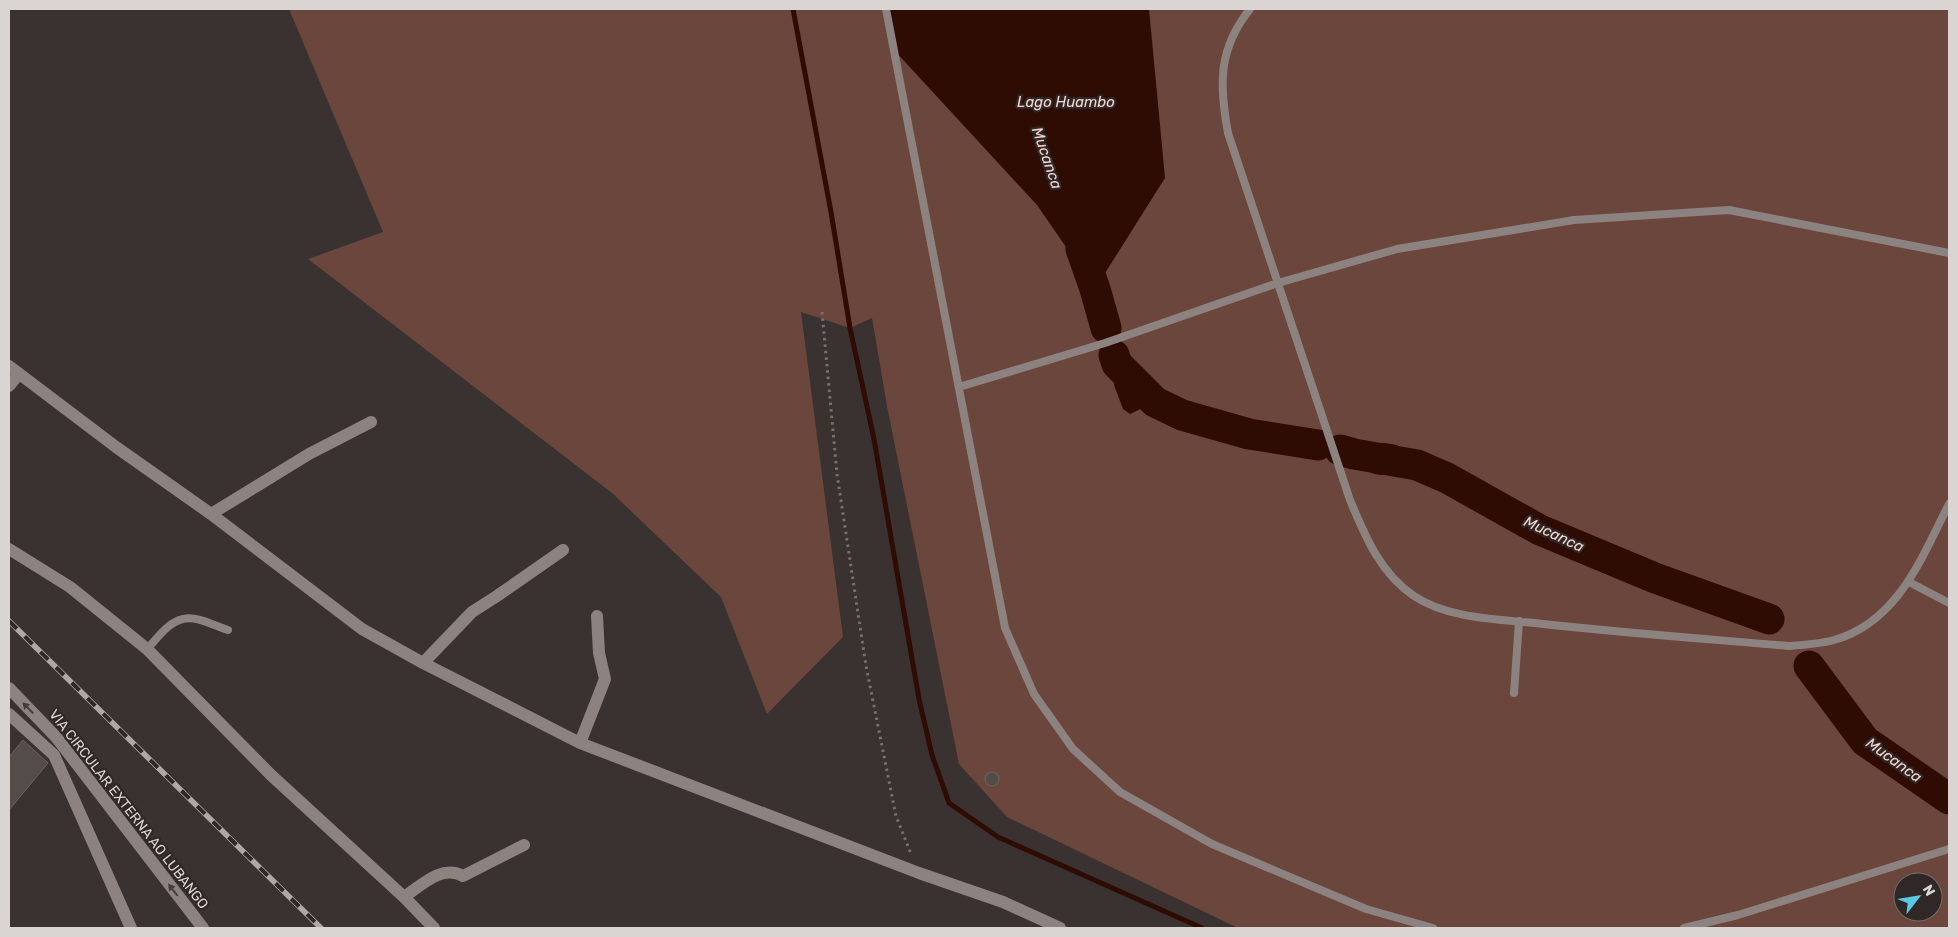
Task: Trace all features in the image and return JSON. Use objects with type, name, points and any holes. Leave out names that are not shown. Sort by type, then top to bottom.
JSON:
[{"type":"street","points":[[9,386],[14,370],[211,514],[362,629],[423,663],[580,743],[918,873],[1003,902],[1060,928]]},
{"type":"street","points":[[211,514],[309,454],[371,422]]},
{"type":"street","points":[[9,550],[70,587],[147,649],[271,775],[404,897],[434,928]]},
{"type":"street","points":[[423,663],[472,612],[564,550]]},
{"type":"street","points":[[580,743],[604,679],[599,653],[597,616]]},
{"type":"street","name":"VIA CIRCULAR EXTERNA AO LUBANGO","points":[[9,688],[56,737],[204,928]]},
{"type":"street","points":[[9,714],[54,755],[131,928]]},
{"type":"street","points":[[404,897],[442,872],[456,872],[463,876],[524,845]]},
{"type":"lane","points":[[886,9],[1006,628],[1034,694],[1073,749],[1120,792],[1212,844],[1366,909],[1433,928]]},
{"type":"lane","points":[[1250,9],[1243,17],[1228,45],[1222,73],[1222,102],[1228,133],[1350,500],[1366,538],[1387,572],[1415,596],[1453,613],[1519,621],[1788,646],[1836,639],[1859,629],[1878,617],[1894,602],[1909,582],[1949,504]]},
{"type":"lane","points":[[959,387],[1105,344],[1278,283],[1397,249],[1574,220],[1729,210],[1949,253]]},
{"type":"lane","points":[[1909,582],[1949,603]]},
{"type":"lane","points":[[147,649],[168,627],[183,618],[197,620],[228,630]]},
{"type":"lane","points":[[1514,693],[1519,621]]},
{"type":"lane","points":[[1684,928],[1738,915],[1949,849]]},
{"type":"path","points":[[822,312],[838,474],[866,666],[896,816],[918,873]]},
{"type":"shaded area","points":[[289,9],[1949,9],[1949,928],[1238,928],[1007,817],[959,764],[887,406],[872,318],[850,328],[801,312],[843,637],[767,714],[721,597],[612,493],[308,259],[383,232]]},
{"type":"water","name":"Lago Huambo","points":[[886,9],[1149,9],[1165,178],[1095,289],[1037,205],[894,50]]},
{"type":"water","points":[[1125,360],[1141,373],[1155,402],[1130,414],[1123,409],[1114,385],[1117,364]]},
{"type":"water","points":[[1385,443],[1397,445],[1403,453],[1416,458],[1417,465],[1399,468],[1381,475],[1371,473],[1363,467],[1354,454],[1361,448]]},
{"type":"building","points":[[23,740],[48,763],[9,810],[9,757]]},
{"type":"building","points":[[989,772],[995,772],[999,779],[995,786],[989,786],[985,782],[985,776]]},
{"type":"waterway","points":[[793,9],[831,212],[850,328],[874,439],[919,699],[932,755],[949,803],[998,837],[1202,928]]},
{"type":"waterway","name":"Mucanca","points":[[1081,249],[1106,328]]},
{"type":"waterway","name":"Mucanca","points":[[1114,355],[1117,364],[1155,402],[1182,415],[1249,434],[1318,445]]},
{"type":"waterway","name":"Mucanca","points":[[1340,450],[1417,465],[1447,478],[1540,530],[1655,578],[1769,619]]},
{"type":"waterway","name":"Mucanca","points":[[1809,666],[1865,741],[1949,799]]},
{"type":"railway","points":[[9,621],[321,928]]}]
